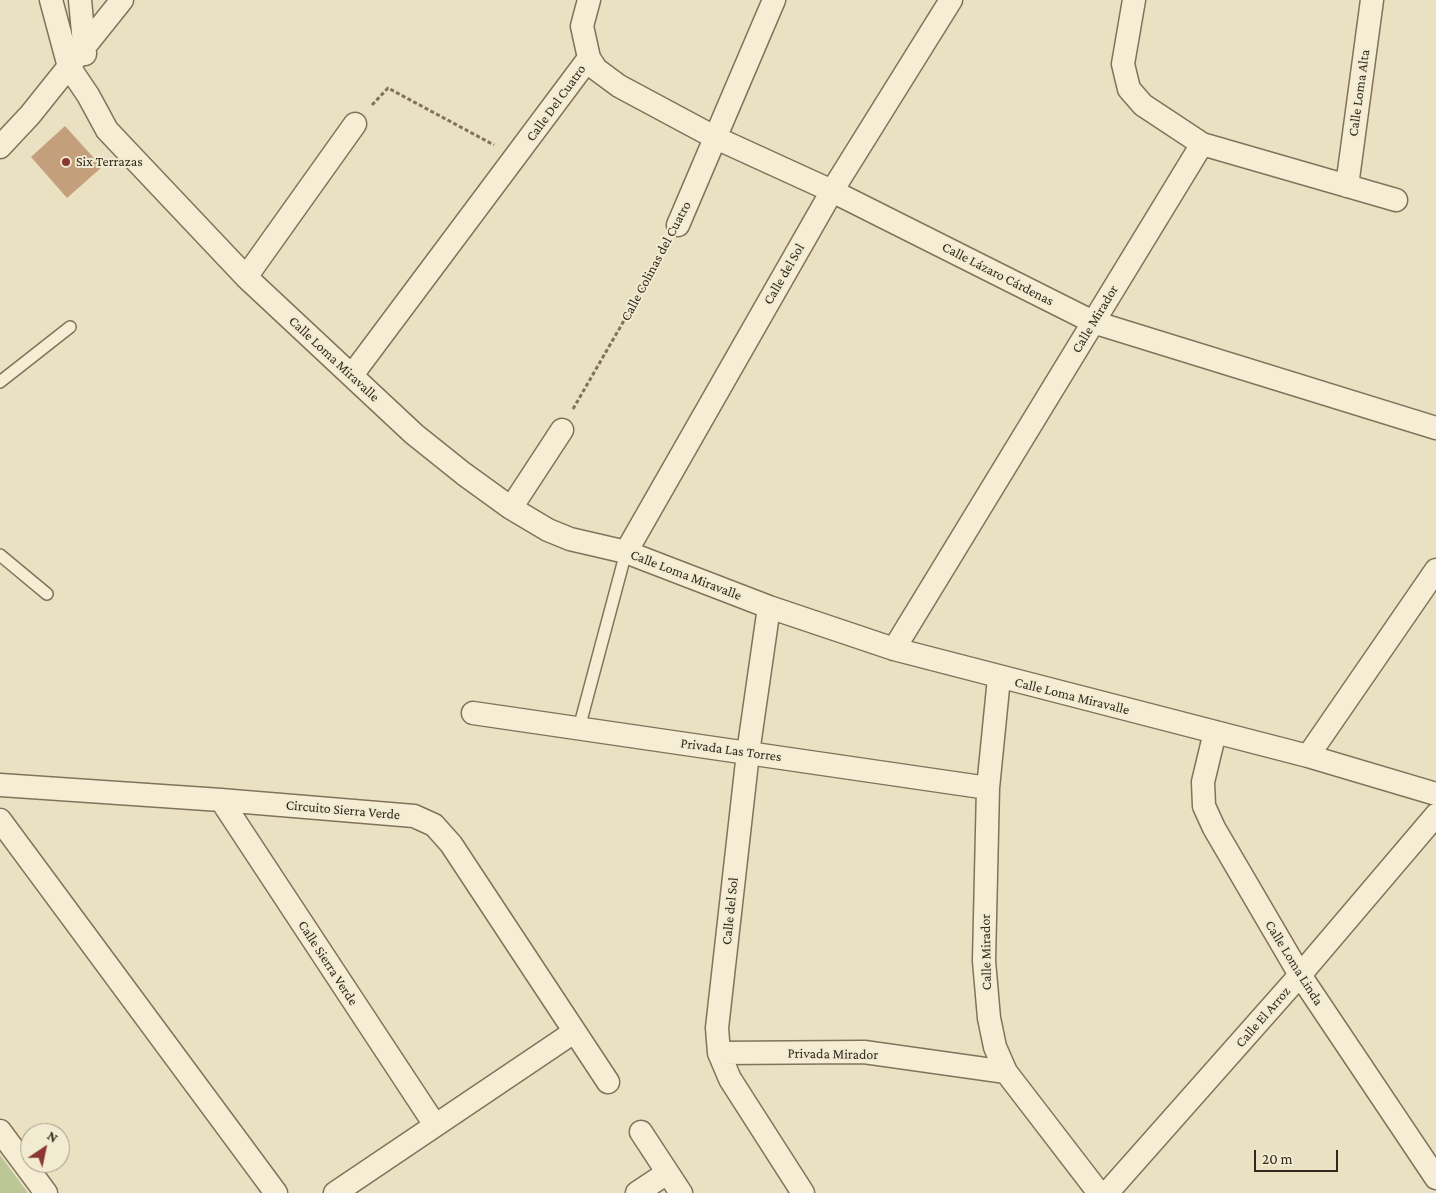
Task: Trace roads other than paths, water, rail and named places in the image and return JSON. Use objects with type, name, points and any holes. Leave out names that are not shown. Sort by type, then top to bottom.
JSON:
[{"type":"street","name":"Calle Loma Miravalle","points":[[51,0],[69,66],[88,95],[107,130],[246,277],[414,434],[511,508],[548,530],[570,539],[626,552],[769,607],[894,649],[999,678],[1308,756],[1436,794]]},
{"type":"street","name":"Calle Loma Miravalle","points":[[80,0],[88,95]]},
{"type":"street","points":[[0,146],[85,48],[122,0]]},
{"type":"street","name":"Calle Del Cuatro","points":[[352,375],[589,58],[582,26],[589,0]]},
{"type":"street","name":"Calle Colinas del Cuatro","points":[[678,225],[774,0]]},
{"type":"street","name":"Calle del Sol","points":[[626,552],[832,191],[951,0]]},
{"type":"street","points":[[1134,0],[1123,64],[1129,89],[1143,105],[1202,144],[1396,200]]},
{"type":"street","name":"Calle Loma Alta","points":[[1347,186],[1372,0]]},
{"type":"street","name":"Calle Lázaro Cárdenas","points":[[589,58],[605,78],[716,138],[832,191],[1093,322],[1436,428]]},
{"type":"street","points":[[246,277],[355,124]]},
{"type":"street","name":"Calle Mirador","points":[[894,649],[1202,144]]},
{"type":"street","points":[[511,508],[562,430]]},
{"type":"street","points":[[1308,756],[1436,570]]},
{"type":"street","name":"Calle del Sol","points":[[769,607],[748,753],[717,1028],[719,1053],[730,1079],[804,1193]]},
{"type":"street","name":"Calle Mirador","points":[[999,678],[988,788],[984,961],[989,1018],[995,1046],[1006,1072],[1099,1193]]},
{"type":"street","name":"Privada Las Torres","points":[[473,713],[988,788]]},
{"type":"street","name":"Calle Loma Linda","points":[[1215,732],[1202,782],[1204,806],[1214,828],[1300,975],[1436,1178]]},
{"type":"street","name":"Circuito Sierra Verde","points":[[0,785],[221,800],[414,816],[434,825],[451,844],[608,1082]]},
{"type":"street","name":"Calle Sierra Verde","points":[[221,800],[435,1125]]},
{"type":"street","name":"Calle El Arroz","points":[[1108,1193],[1300,975],[1436,815]]},
{"type":"street","points":[[0,820],[276,1193]]},
{"type":"street","points":[[335,1193],[574,1032]]},
{"type":"street","name":"Privada Mirador","points":[[719,1053],[864,1052],[1006,1072]]},
{"type":"street","points":[[0,1131],[46,1193]]},
{"type":"street","points":[[641,1132],[681,1193]]},
{"type":"street","points":[[637,1193],[668,1172]]},
{"type":"lane","points":[[0,382],[70,327]]},
{"type":"lane","points":[[580,728],[626,552]]},
{"type":"lane","points":[[0,555],[48,594]]},
{"type":"place","name":"Six Terrazas","points":[[66,162]]}]
